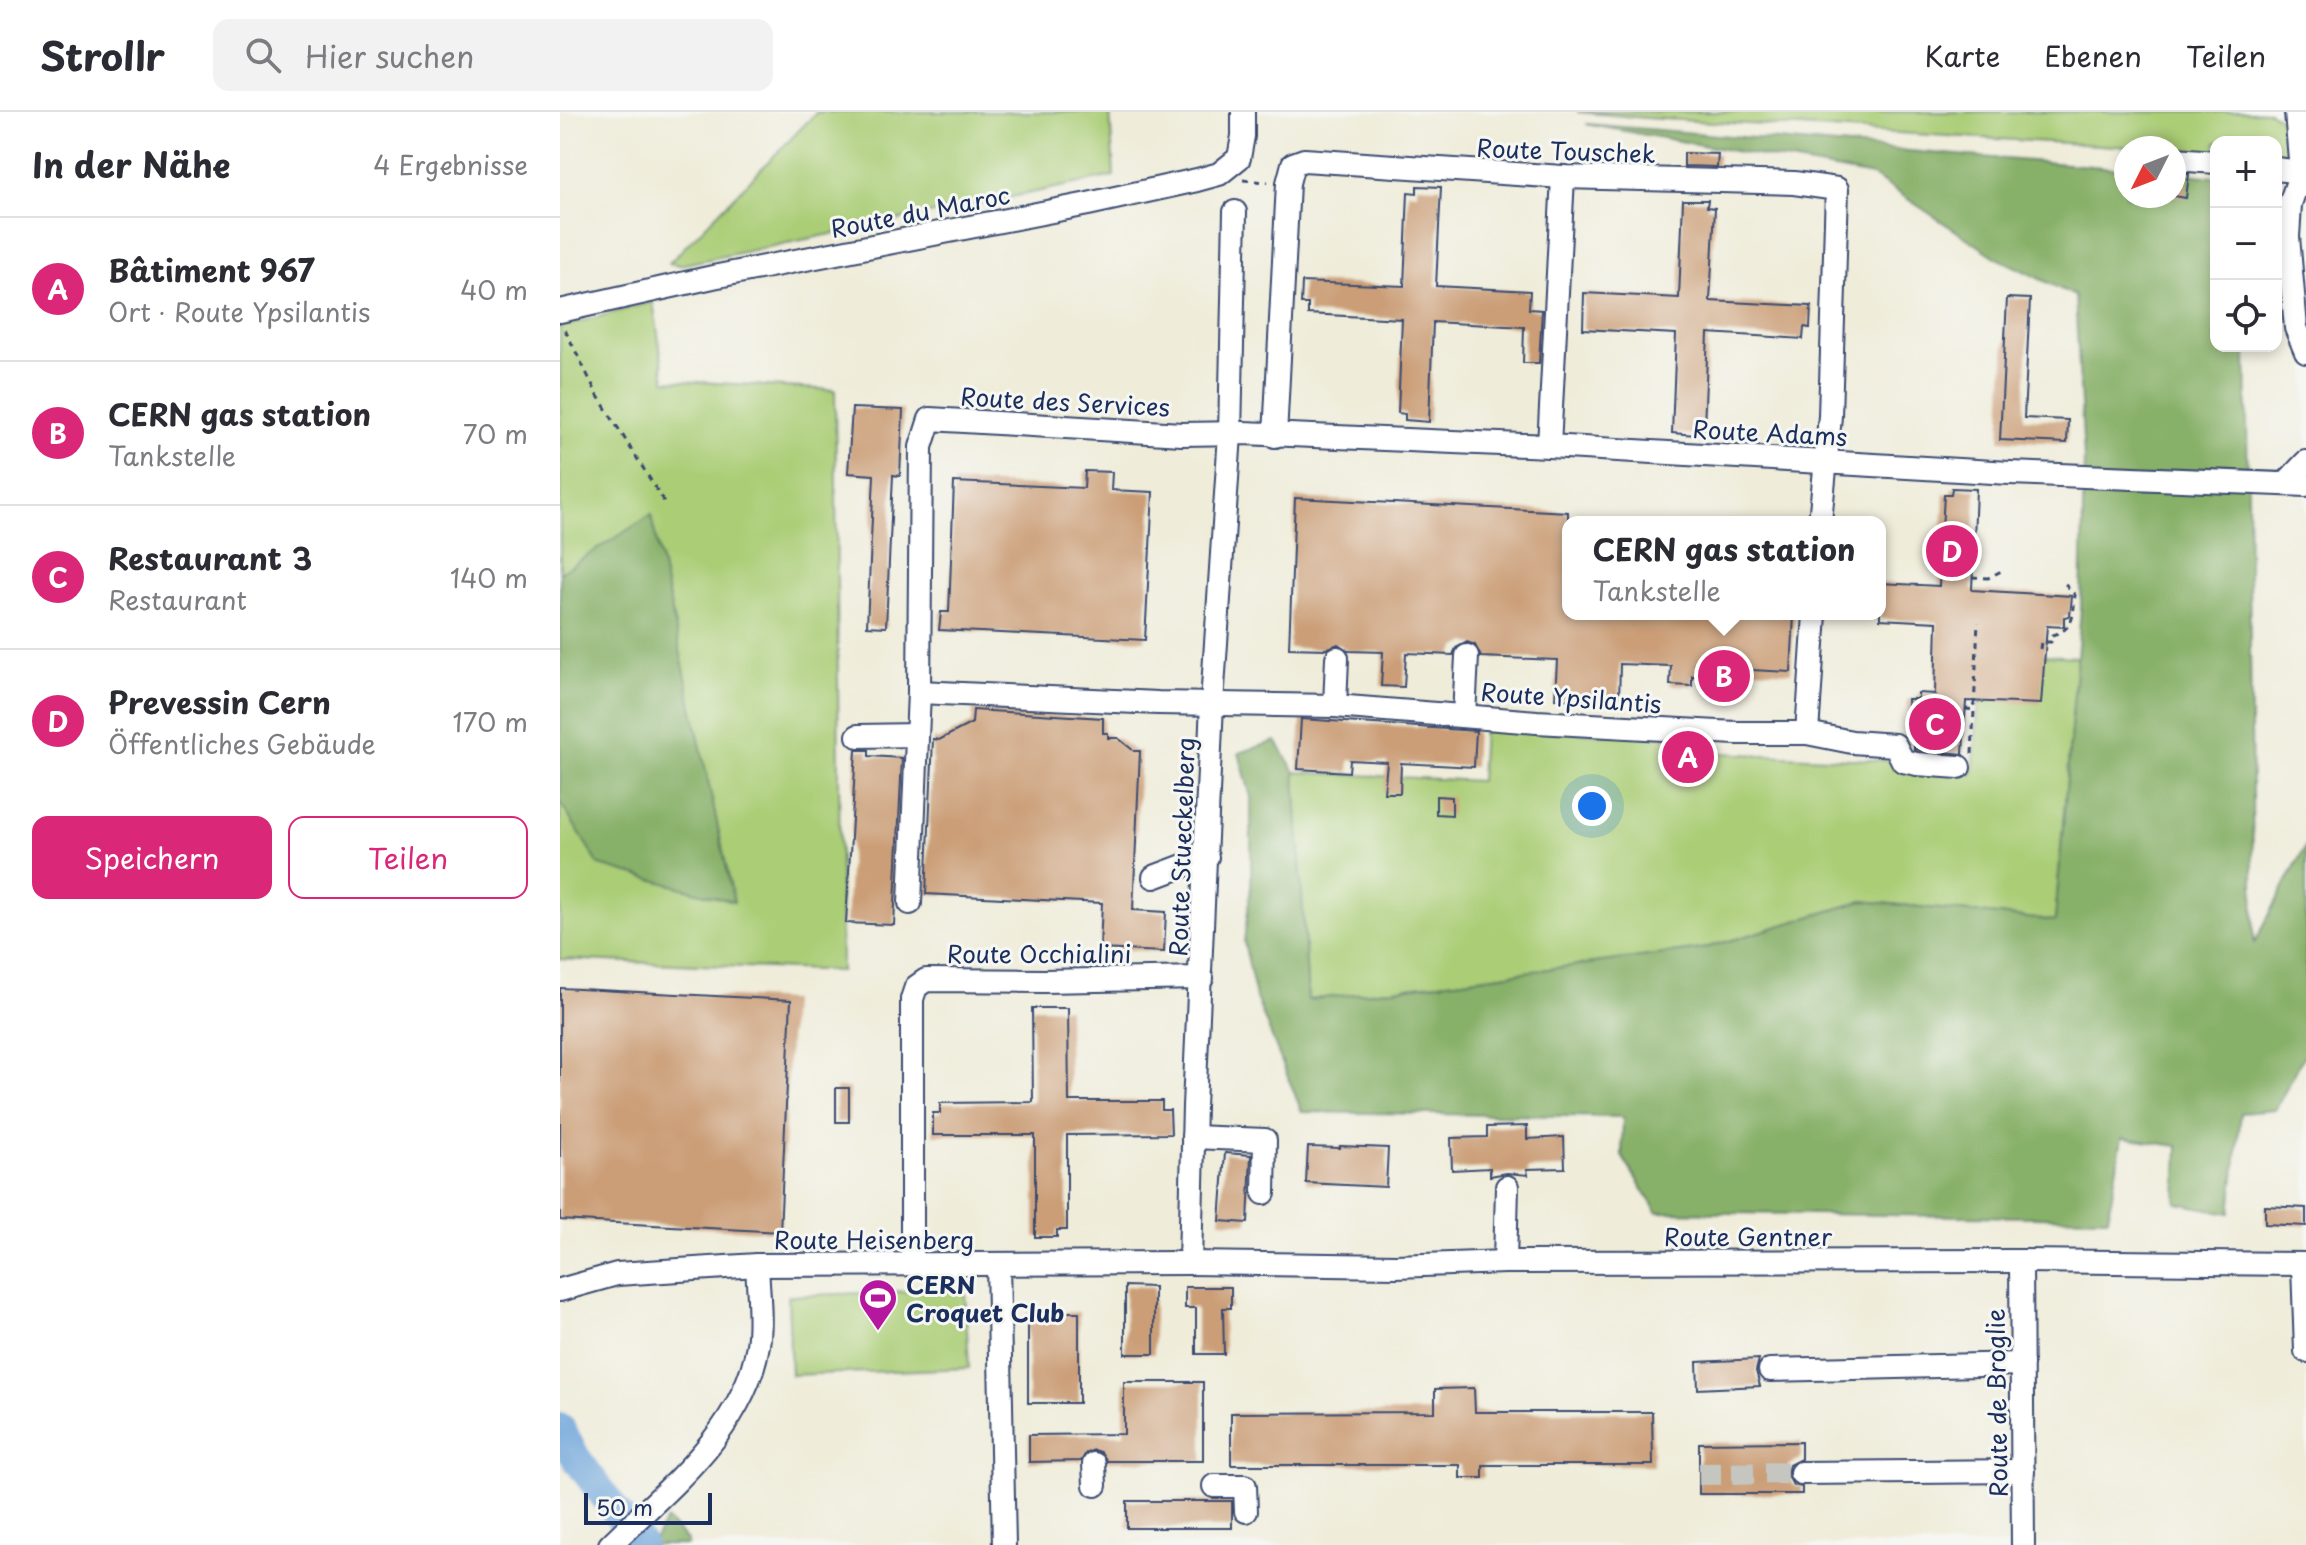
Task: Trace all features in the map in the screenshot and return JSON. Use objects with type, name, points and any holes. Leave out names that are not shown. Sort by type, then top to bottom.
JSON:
[{"type":"street","points":[[1230,167],[1239,158],[1243,112]]},
{"type":"street","points":[[2296,112],[2303,178],[2290,204],[2288,237],[2296,328],[2306,352]]},
{"type":"street","name":"Route Touschek","points":[[1288,183],[1293,164],[1304,160],[1563,177],[1794,183],[1837,189],[1826,462]]},
{"type":"street","points":[[2186,160],[2210,162]]},
{"type":"street","name":"Route du Maroc","points":[[562,320],[713,277],[1088,204],[1197,180],[1219,174],[1230,167]]},
{"type":"street","points":[[2282,171],[2303,178]]},
{"type":"street","points":[[1549,446],[1563,177]]},
{"type":"street","points":[[1275,436],[1288,183]]},
{"type":"street","name":"Route Stueckelberg","points":[[1190,1263],[1212,703],[1230,434],[1235,212]]},
{"type":"street","name":"Route des Services","points":[[910,903],[919,692],[921,447],[930,419],[1230,434]]},
{"type":"street","name":"Route Adams","points":[[1230,434],[1549,446],[2213,483],[2296,484]]},
{"type":"street","points":[[1821,516],[1826,462]]},
{"type":"street","points":[[2296,484],[2306,462]]},
{"type":"street","points":[[1807,733],[1815,620]]},
{"type":"street","points":[[1464,716],[1467,656]]},
{"type":"street","points":[[1335,706],[1337,658]]},
{"type":"street","points":[[919,692],[1212,703]]},
{"type":"street","name":"Route Ypsilantis","points":[[1212,703],[1335,706],[1736,733],[1807,733],[1852,742],[1895,745],[1903,761],[1959,767]]},
{"type":"street","points":[[858,736],[917,735]]},
{"type":"street","points":[[1154,877],[1207,857]]},
{"type":"street","name":"Route Occhialini","points":[[912,1264],[912,999],[916,987],[926,980],[1202,978]]},
{"type":"street","points":[[1193,1137],[1265,1140],[1264,1193]]},
{"type":"street","points":[[1505,1262],[1507,1187]]},
{"type":"street","name":"Route de Broglie","points":[[2021,1261],[2023,1545]]},
{"type":"street","name":"Route Gentner","points":[[1190,1263],[1396,1266],[1505,1262],[2304,1264]]},
{"type":"street","name":"Route Heisenberg","points":[[560,1290],[617,1274],[757,1265],[1190,1263]]},
{"type":"street","points":[[998,1264],[1004,1545]]},
{"type":"street","points":[[2304,1264],[2306,1351]]},
{"type":"street","points":[[622,1533],[697,1459],[738,1406],[758,1345],[757,1265]]},
{"type":"street","points":[[1770,1370],[2022,1364]]},
{"type":"street","points":[[1801,1473],[2023,1471]]},
{"type":"street","points":[[1214,1486],[1245,1486],[1246,1511]]},
{"type":"path","points":[[1230,167],[1241,180],[1288,183]]},
{"type":"path","points":[[562,320],[598,396],[665,503]]},
{"type":"path","points":[[1972,577],[1988,578],[2005,569]]},
{"type":"path","points":[[2040,649],[2041,642],[2051,642],[2052,635],[2068,630],[2072,624],[2075,595],[2062,580]]},
{"type":"path","points":[[1959,767],[1971,770],[1978,622]]},
{"type":"path","points":[[1965,709],[1975,710]]},
{"type":"green space","points":[[817,112],[1110,112],[1114,176],[680,265],[669,263]]},
{"type":"green space","points":[[1577,112],[2269,112],[2284,121],[2289,157],[2282,156],[2282,136],[2210,136],[2210,152],[2186,150],[2186,136],[2114,136],[2114,146]]},
{"type":"green space","points":[[1586,124],[2114,168],[2114,208],[2186,208],[2186,174],[2210,176],[2210,352],[2246,352],[2254,944],[2306,845],[2306,1052],[2275,1110],[2241,1113],[2230,1213],[2176,1203],[2178,1146],[2122,1138],[2108,1218],[1657,1212],[1622,1156],[1623,1117],[1302,1112],[1256,998],[1244,942],[1251,886],[1251,797],[1239,753],[1276,741],[1295,772],[1308,1000],[1702,949],[1863,901],[2055,921],[2081,609],[2084,458],[2075,296],[1997,258],[1873,176]]},
{"type":"green space","points":[[653,302],[665,380],[835,390],[841,971],[560,959],[560,327]]},
{"type":"green space","points":[[651,515],[734,902],[599,865],[560,802],[560,573]]},
{"type":"green space","points":[[2044,655],[2077,657],[2055,921],[1863,901],[1702,949],[1308,1000],[1295,772],[1480,781],[1483,729],[1707,738],[1720,753],[1896,761],[1904,770],[1973,774],[1979,700]]},
{"type":"green space","name":"CERN Croquet Club","points":[[965,1289],[969,1368],[791,1375],[788,1296]]},
{"type":"green space","points":[[666,1520],[688,1541],[688,1545],[651,1545]]},
{"type":"building","points":[[1684,153],[1718,154],[1717,167],[1684,166]]},
{"type":"building","points":[[1417,186],[1441,187],[1436,286],[1530,291],[1529,309],[1542,310],[1539,363],[1523,363],[1524,327],[1433,322],[1429,422],[1405,420],[1405,414],[1398,413],[1402,319],[1308,314],[1308,304],[1301,304],[1302,282],[1404,286],[1408,192],[1417,193]]},
{"type":"building","points":[[1683,200],[1708,200],[1707,207],[1715,208],[1710,301],[1811,306],[1810,328],[1804,327],[1803,339],[1708,333],[1704,428],[1697,427],[1696,435],[1672,433],[1676,334],[1583,329],[1584,293],[1679,298]]},
{"type":"building","points":[[2007,298],[2030,299],[2024,418],[2068,420],[2067,443],[2000,440]]},
{"type":"building","points":[[852,408],[903,410],[900,476],[893,475],[886,627],[867,626],[874,475],[848,473]]},
{"type":"building","points":[[1085,471],[1112,472],[1111,490],[1153,492],[1145,640],[939,630],[941,612],[949,612],[954,482],[1084,488]]},
{"type":"building","points":[[1952,488],[1976,489],[1972,590],[2072,596],[2070,616],[2064,617],[2064,627],[2047,626],[2041,704],[1966,701],[1963,754],[1914,749],[1914,737],[1908,737],[1907,699],[1918,699],[1918,693],[1935,694],[1937,622],[1886,619],[1886,583],[1939,586],[1944,494],[1951,494]]},
{"type":"building","points":[[1295,498],[1568,512],[1568,516],[1562,516],[1562,620],[1794,620],[1791,672],[1733,669],[1733,677],[1692,676],[1692,686],[1670,685],[1671,666],[1620,664],[1619,702],[1555,699],[1557,660],[1481,657],[1475,645],[1467,642],[1456,648],[1453,655],[1406,653],[1404,687],[1381,686],[1383,652],[1349,651],[1338,644],[1326,649],[1289,648]]},
{"type":"building","points":[[973,710],[1103,718],[1103,733],[1108,733],[1108,738],[1118,738],[1134,751],[1140,751],[1133,910],[1166,912],[1164,952],[1100,949],[1102,903],[926,894],[933,739],[939,740],[972,723]]},
{"type":"building","points":[[1301,719],[1476,731],[1474,767],[1401,763],[1400,793],[1384,793],[1387,762],[1350,760],[1349,772],[1298,769]]},
{"type":"building","points":[[856,750],[869,750],[869,756],[902,758],[894,925],[846,923]]},
{"type":"building","points":[[1436,796],[1452,797],[1452,815],[1436,814]]},
{"type":"building","points":[[560,988],[791,1000],[780,1232],[560,1220]]},
{"type":"building","points":[[1032,1008],[1068,1008],[1069,1101],[1162,1101],[1162,1110],[1170,1110],[1171,1134],[1067,1135],[1067,1230],[1057,1230],[1057,1237],[1035,1237],[1035,1135],[933,1135],[933,1113],[940,1113],[940,1103],[1033,1102]]},
{"type":"building","points":[[836,1088],[849,1088],[849,1122],[836,1122]]},
{"type":"building","points":[[1527,1126],[1527,1139],[1564,1137],[1565,1168],[1527,1169],[1528,1175],[1507,1173],[1490,1176],[1490,1168],[1452,1170],[1451,1138],[1487,1137],[1487,1127]]},
{"type":"building","points":[[1308,1147],[1388,1148],[1386,1187],[1306,1183]]},
{"type":"building","points":[[1225,1153],[1251,1155],[1248,1223],[1220,1221]]},
{"type":"building","points":[[2265,1206],[2306,1208],[2306,1226],[2265,1224]]},
{"type":"building","points":[[1125,1286],[1154,1287],[1154,1354],[1125,1354]]},
{"type":"building","points":[[1185,1287],[1231,1287],[1231,1308],[1223,1308],[1224,1354],[1196,1354],[1196,1308],[1185,1308]]},
{"type":"building","points":[[1028,1312],[1079,1312],[1079,1403],[1028,1403]]},
{"type":"building","points":[[1759,1359],[1756,1371],[1760,1386],[1698,1389],[1697,1362]]},
{"type":"building","points":[[1124,1382],[1203,1382],[1203,1461],[1107,1461],[1101,1452],[1094,1450],[1086,1453],[1081,1461],[1029,1462],[1029,1435],[1124,1434]]},
{"type":"building","points":[[1474,1388],[1475,1412],[1652,1412],[1653,1465],[1483,1465],[1483,1478],[1460,1478],[1460,1465],[1231,1465],[1231,1413],[1435,1412],[1435,1389]]},
{"type":"building","points":[[1801,1442],[1801,1459],[1789,1465],[1787,1474],[1793,1485],[1802,1487],[1802,1494],[1699,1494],[1699,1443]]},
{"type":"building","points":[[1127,1501],[1232,1501],[1232,1528],[1127,1528]]},
{"type":"waterway","points":[[560,1428],[576,1458],[641,1545]]},
{"type":"tunnel","points":[[1699,1474],[1801,1473]]},
{"type":"place","name":"Prevessin Cern","points":[[1952,551]]},
{"type":"place","name":"CERN gas station","points":[[1724,676]]},
{"type":"place","name":"Restaurant 3","points":[[1935,724]]},
{"type":"place","name":"Bâtiment 967","points":[[1688,757]]},
{"type":"place","name":"CERN Croquet Club","points":[[878,1332]]}]
